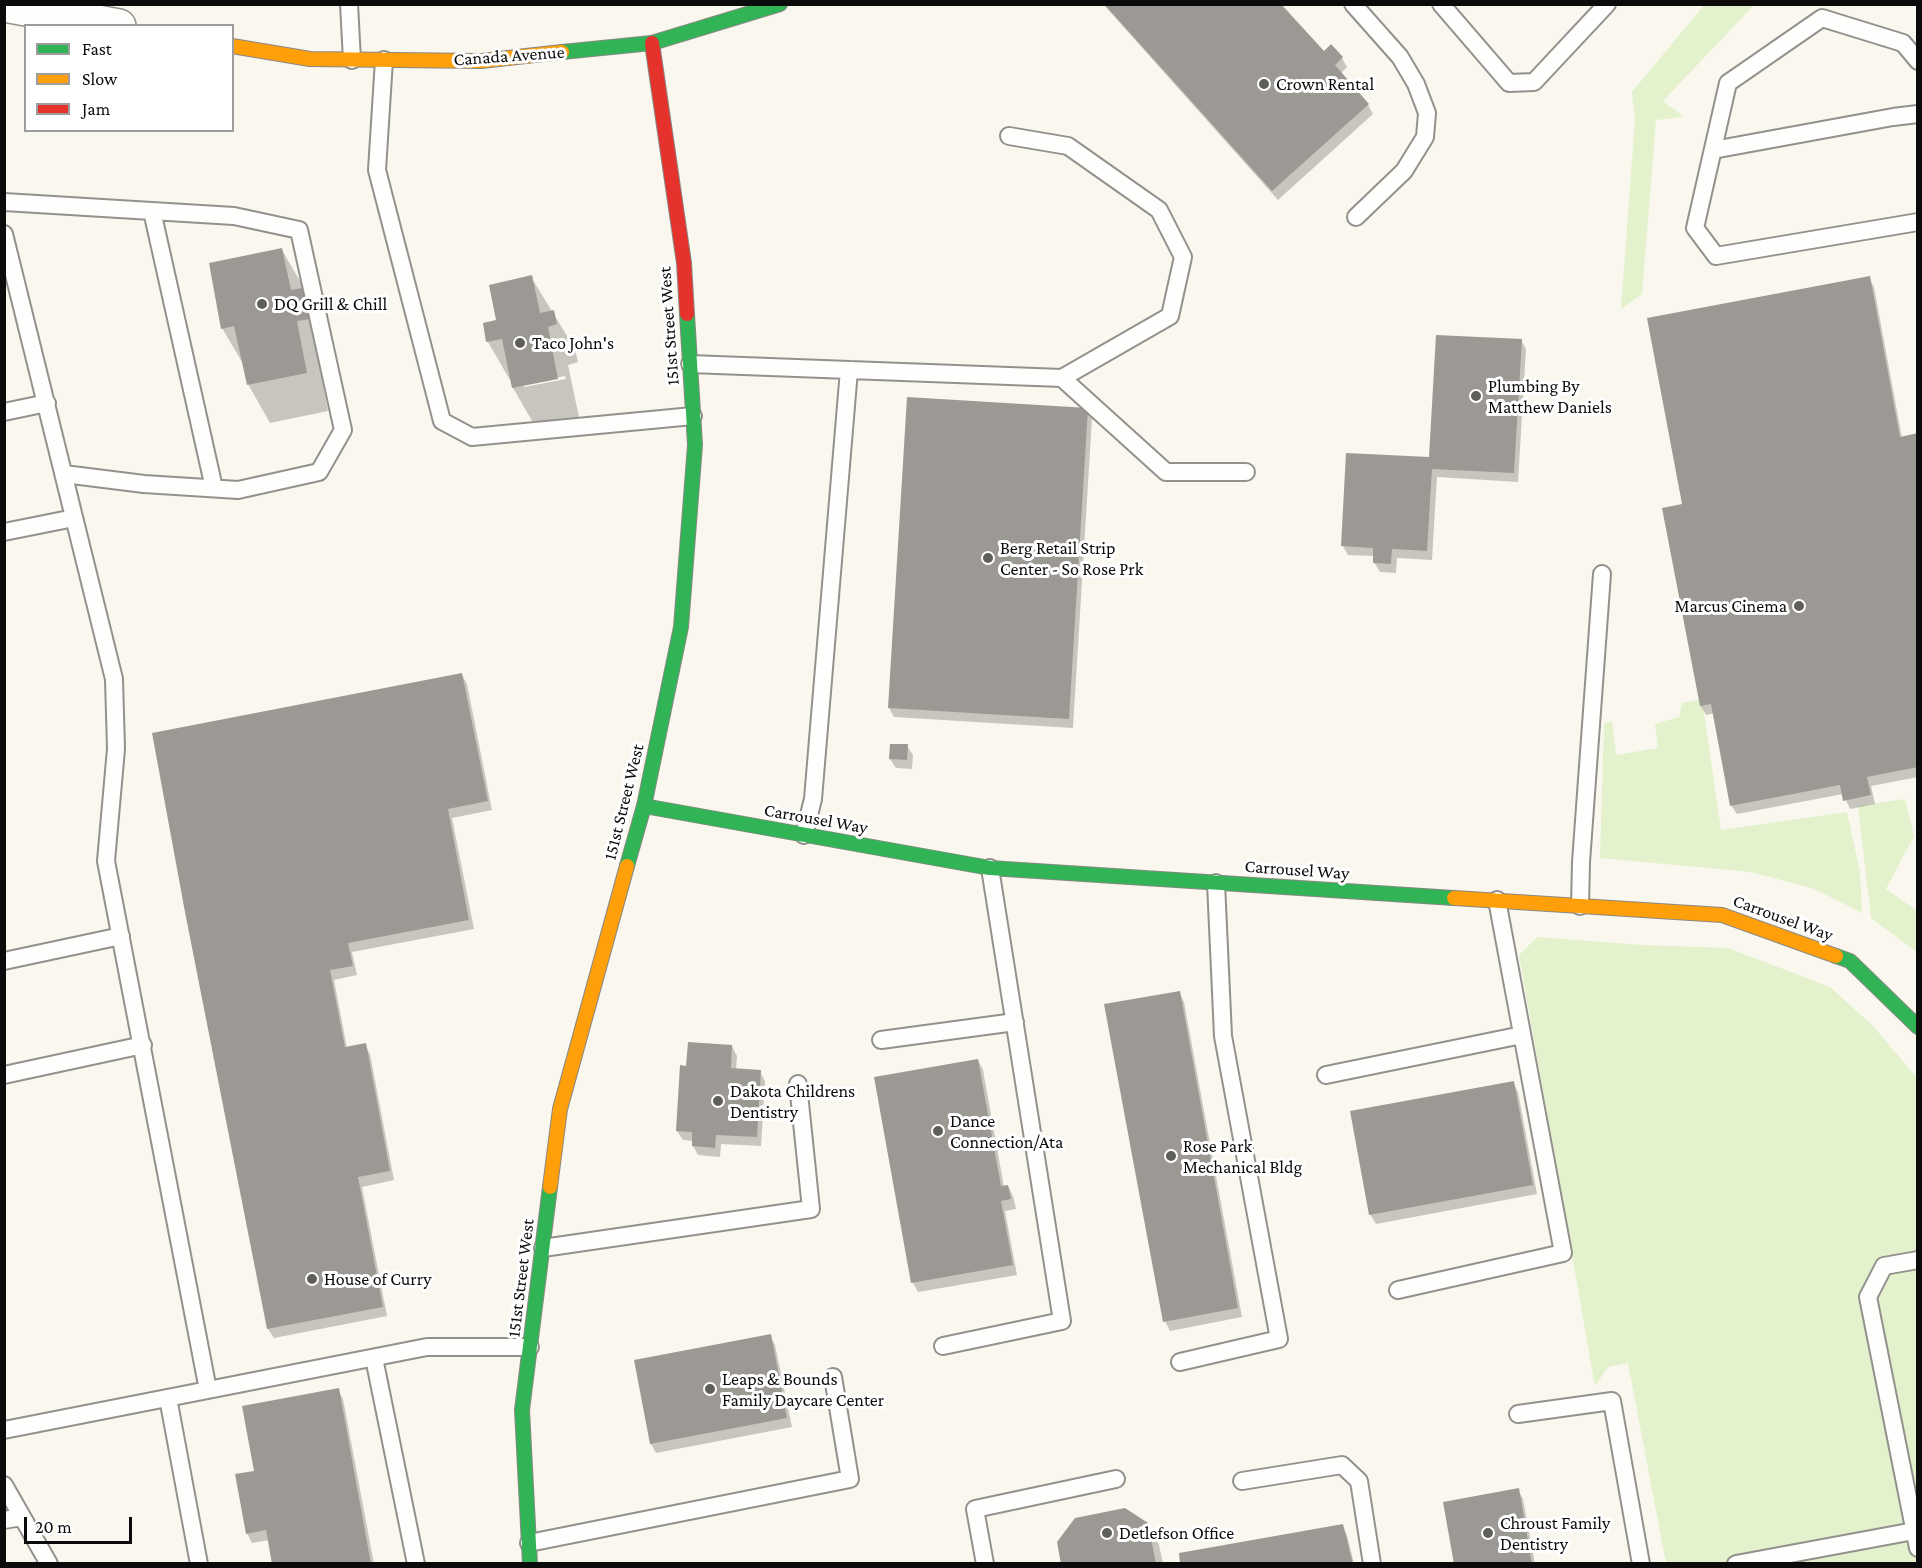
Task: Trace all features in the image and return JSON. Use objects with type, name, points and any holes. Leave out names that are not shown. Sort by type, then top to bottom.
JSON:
[{"type":"street","name":"Canada Avenue","points":[[234,45],[310,59],[481,61],[652,43],[780,4]]},
{"type":"street","points":[[4,5],[108,24]]},
{"type":"street","name":"151st Street West","points":[[530,1563],[522,1410],[560,1109],[644,806],[681,627],[695,445],[684,263],[652,43]]},
{"type":"street","name":"Carrousel Way","points":[[644,806],[990,868],[1722,915],[1850,961],[1917,1027]]},
{"type":"lane","points":[[350,4],[352,60]]},
{"type":"lane","points":[[1353,4],[1400,57],[1416,84],[1427,113],[1425,137],[1404,171],[1356,217]]},
{"type":"lane","points":[[1441,4],[1509,83],[1534,82],[1606,4]]},
{"type":"lane","points":[[1917,61],[1903,43],[1822,18],[1728,83],[1695,228],[1716,256],[1917,222]]},
{"type":"lane","points":[[384,60],[377,170],[442,421],[471,436],[693,416]]},
{"type":"lane","points":[[1713,150],[1917,114]]},
{"type":"lane","points":[[690,363],[1062,378],[1170,316],[1183,257],[1159,210],[1068,146],[1009,136]]},
{"type":"lane","points":[[4,202],[234,216],[299,230],[344,430],[319,472],[238,490],[144,484],[63,474]]},
{"type":"lane","points":[[152,211],[214,488]]},
{"type":"lane","points":[[4,234],[9,277],[47,403],[114,680],[116,749],[106,861],[208,1390]]},
{"type":"lane","points":[[804,835],[813,799],[849,370]]},
{"type":"lane","points":[[1062,378],[1166,472],[1246,472]]},
{"type":"lane","points":[[4,412],[47,403]]},
{"type":"lane","points":[[4,532],[74,518]]},
{"type":"lane","points":[[1580,906],[1581,862],[1602,574]]},
{"type":"lane","points":[[943,1346],[1062,1321],[990,868]]},
{"type":"lane","points":[[1180,1362],[1278,1339],[1223,1036],[1216,883]]},
{"type":"lane","points":[[1398,1290],[1563,1253],[1497,900]]},
{"type":"lane","points":[[4,961],[121,936]]},
{"type":"lane","points":[[881,1040],[1015,1022]]},
{"type":"lane","points":[[1326,1075],[1522,1035]]},
{"type":"lane","points":[[4,1075],[142,1045]]},
{"type":"lane","points":[[543,1248],[812,1209],[798,1084]]},
{"type":"lane","points":[[1917,1260],[1884,1266],[1868,1297],[1917,1548]]},
{"type":"lane","points":[[4,1430],[427,1347],[530,1347]]},
{"type":"lane","points":[[374,1358],[416,1563]]},
{"type":"lane","points":[[529,1543],[850,1479],[833,1377]]},
{"type":"lane","points":[[168,1398],[199,1563]]},
{"type":"lane","points":[[1518,1414],[1612,1401],[1641,1563]]},
{"type":"lane","points":[[1242,1481],[1342,1465],[1359,1481],[1372,1563]]},
{"type":"lane","points":[[986,1563],[975,1509],[1116,1479]]},
{"type":"lane","points":[[4,1485],[49,1563]]},
{"type":"lane","points":[[4,1520],[22,1516]]},
{"type":"lane","points":[[1736,1563],[1914,1531]]},
{"type":"green space","points":[[1705,4],[1754,5],[1663,101],[1684,117],[1656,120],[1642,294],[1621,309],[1635,120],[1632,92]]},
{"type":"green space","points":[[1702,699],[1721,830],[1847,812],[1860,872],[1862,913],[1815,889],[1751,872],[1600,858],[1604,724],[1612,721],[1616,755],[1658,748],[1655,724],[1679,717],[1682,703]]},
{"type":"green space","points":[[1905,799],[1914,836],[1886,889],[1917,911],[1917,952],[1871,918],[1858,806]]},
{"type":"green space","points":[[1537,937],[1641,945],[1728,948],[1830,987],[1873,1026],[1917,1078],[1917,1563],[1666,1563],[1628,1363],[1608,1367],[1595,1386],[1519,955]]},
{"type":"building","name":"Crown Rental","points":[[1104,4],[1281,4],[1324,51],[1331,44],[1343,57],[1335,65],[1369,104],[1272,191]]},
{"type":"building","name":"DQ Grill & Chill","points":[[282,248],[291,290],[303,288],[310,319],[297,321],[307,373],[247,385],[234,326],[221,329],[209,263]]},
{"type":"building","points":[[532,275],[540,313],[554,310],[557,324],[548,327],[558,379],[512,388],[502,339],[486,342],[483,323],[496,320],[489,285]]},
{"type":"building","name":"Marcus Cinema","points":[[1870,276],[1900,437],[1918,433],[1918,767],[1867,777],[1871,795],[1843,801],[1840,785],[1730,806],[1711,704],[1700,706],[1662,508],[1682,504],[1647,318]]},
{"type":"building","name":"Plumbing By Matthew Daniels","points":[[1436,335],[1522,339],[1514,473],[1432,469],[1427,551],[1392,549],[1391,564],[1373,563],[1373,548],[1341,546],[1346,453],[1429,457]]},
{"type":"building","name":"Berg Retail Strip Center - So Rose Prk","points":[[907,397],[1088,408],[1069,719],[888,708]]},
{"type":"building","points":[[462,673],[488,801],[448,809],[469,920],[348,943],[353,966],[330,970],[345,1047],[366,1043],[390,1171],[358,1177],[383,1307],[267,1329],[152,733]]},
{"type":"building","points":[[890,744],[908,744],[907,760],[889,759]]},
{"type":"building","name":"Rose Park Mechanical Bldg","points":[[1180,991],[1238,1308],[1163,1322],[1104,1004]]},
{"type":"building","name":"Dakota Childrens Dentistry","points":[[688,1042],[732,1045],[731,1068],[761,1070],[757,1137],[716,1135],[715,1148],[692,1146],[692,1132],[676,1131],[680,1065],[686,1066]]},
{"type":"building","name":"Dance Connection/Ata","points":[[978,1059],[1001,1186],[1008,1185],[1011,1199],[1001,1201],[1013,1265],[911,1283],[874,1077]]},
{"type":"building","points":[[1514,1081],[1533,1185],[1369,1215],[1350,1111]]},
{"type":"building","name":"Leaps & Bounds Family Daycare Center","points":[[771,1334],[787,1418],[650,1444],[634,1360]]},
{"type":"building","points":[[339,1388],[371,1564],[272,1564],[266,1530],[246,1534],[235,1474],[254,1471],[242,1406]]},
{"type":"building","name":"Chroust Family Dentistry","points":[[1519,1488],[1532,1564],[1454,1564],[1443,1502]]},
{"type":"building","name":"Detlefson Office","points":[[1125,1508],[1148,1523],[1156,1564],[1061,1564],[1057,1542],[1075,1518]]},
{"type":"building","points":[[1343,1524],[1353,1564],[1180,1564],[1179,1553]]},
{"type":"traffic: fast","points":[[562,52],[652,43],[780,4]]},
{"type":"traffic: fast","points":[[627,866],[644,806],[681,627],[695,445],[687,314]]},
{"type":"traffic: fast","points":[[644,806],[990,868],[1454,898]]},
{"type":"traffic: fast","points":[[1836,956],[1850,961],[1918,1027]]},
{"type":"traffic: fast","points":[[530,1564],[522,1410],[550,1187]]},
{"type":"traffic: slow","points":[[234,46],[310,59],[481,61],[562,52]]},
{"type":"traffic: slow","points":[[550,1187],[560,1109],[627,866]]},
{"type":"traffic: slow","points":[[1454,898],[1722,915],[1836,956]]},
{"type":"traffic: jam","points":[[652,43],[684,263],[687,314]]},
{"type":"place","name":"Crown Rental","points":[[1264,84]]},
{"type":"place","name":"DQ Grill & Chill","points":[[262,304]]},
{"type":"place","name":"Taco John's","points":[[520,343]]},
{"type":"place","name":"Plumbing By Matthew Daniels","points":[[1476,396]]},
{"type":"place","name":"Berg Retail Strip Center - So Rose Prk","points":[[988,558]]},
{"type":"place","name":"Marcus Cinema","points":[[1799,606]]},
{"type":"place","name":"Dakota Childrens Dentistry","points":[[718,1101]]},
{"type":"place","name":"Dance Connection/Ata","points":[[938,1131]]},
{"type":"place","name":"Rose Park Mechanical Bldg","points":[[1171,1156]]},
{"type":"place","name":"House of Curry","points":[[312,1279]]},
{"type":"place","name":"Leaps & Bounds Family Daycare Center","points":[[710,1389]]},
{"type":"place","name":"Detlefson Office","points":[[1107,1533]]},
{"type":"place","name":"Chroust Family Dentistry","points":[[1488,1533]]}]
